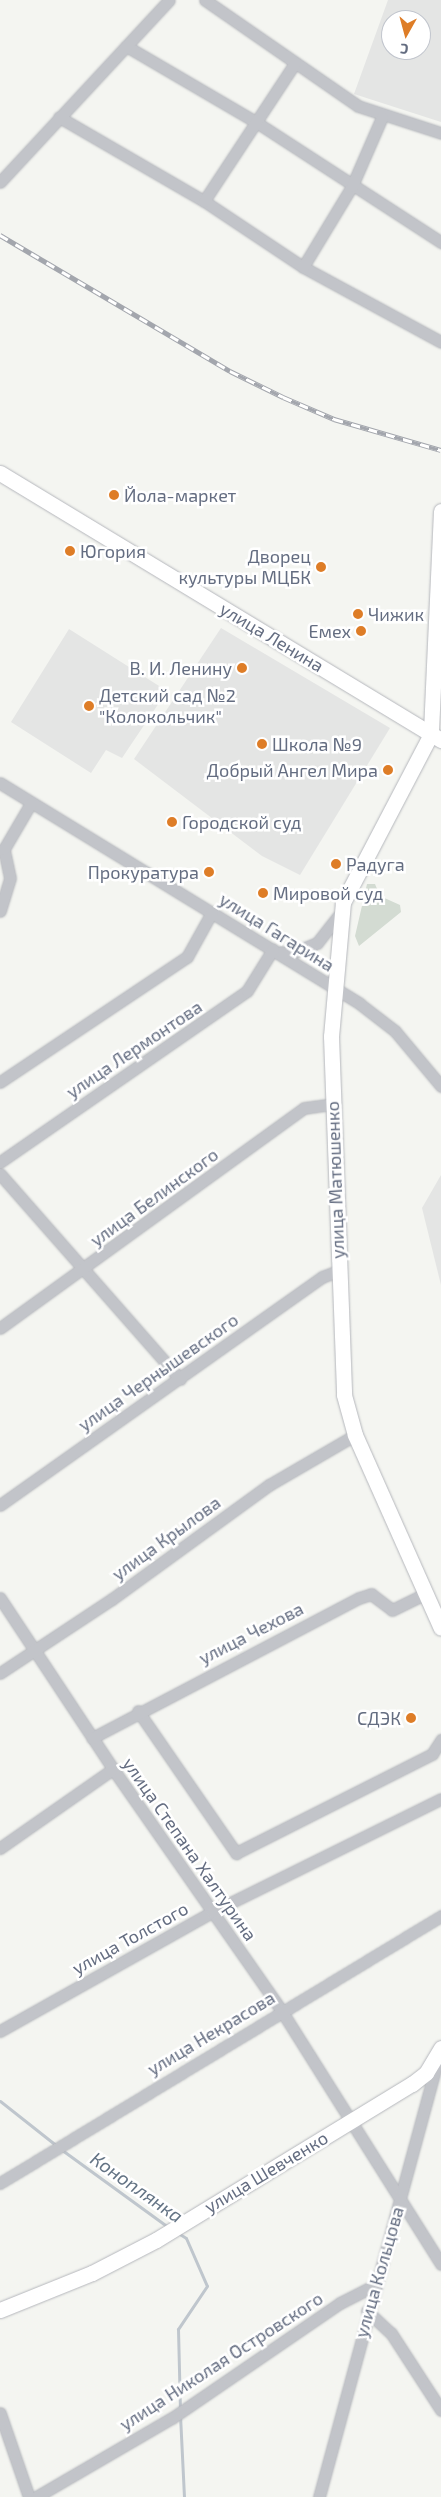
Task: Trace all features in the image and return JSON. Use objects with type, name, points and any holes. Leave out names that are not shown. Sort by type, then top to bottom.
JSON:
[{"type":"main road","name":"улица Ленина","points":[[0,473],[436,737]]},
{"type":"main road","points":[[436,737],[441,511]]},
{"type":"main road","name":"улица Матюшенко","points":[[436,737],[356,872],[340,914],[334,988],[332,1104],[342,1375],[355,1435],[441,1628]]},
{"type":"main road","name":"улица Шевченко","points":[[0,2310],[92,2273],[156,2240],[412,2084],[440,2052]]},
{"type":"street","points":[[0,182],[169,0]]},
{"type":"street","points":[[205,0],[358,106],[382,117],[441,133]]},
{"type":"street","points":[[126,46],[256,122],[441,242]]},
{"type":"street","points":[[204,202],[295,63]]},
{"type":"street","points":[[59,117],[204,202],[303,268],[441,342]]},
{"type":"street","points":[[303,268],[352,186],[382,117]]},
{"type":"street","name":"улица Гагарина","points":[[0,783],[276,950],[381,1018],[441,1086]]},
{"type":"street","points":[[0,911],[10,878],[4,849],[32,803]]},
{"type":"street","points":[[0,1082],[186,957],[212,912]]},
{"type":"street","points":[[276,950],[292,953],[317,943],[340,914]]},
{"type":"street","name":"улица Лермонтова","points":[[0,1162],[247,991],[276,950]]},
{"type":"street","name":"улица Белинского","points":[[0,1328],[87,1268],[304,1108],[332,1104]]},
{"type":"street","points":[[0,1174],[87,1268],[180,1378]]},
{"type":"street","name":"улица Чернышевского","points":[[0,1505],[322,1278],[338,1271]]},
{"type":"street","name":"улица Крылова","points":[[0,1673],[112,1599],[269,1485],[355,1435]]},
{"type":"street","name":"улица Чехова","points":[[92,1738],[138,1711],[359,1598],[371,1594],[392,1610],[426,1594]]},
{"type":"street","name":"улица Степана Халтурина","points":[[0,1598],[113,1770],[281,2010],[348,2122],[401,2200],[441,2264]]},
{"type":"street","name":"улица Степана Халтурина","points":[[138,1711],[236,1853],[432,1754],[441,1740]]},
{"type":"street","points":[[0,1848],[113,1770]]},
{"type":"street","name":"улица Толстого","points":[[0,2031],[212,1912],[441,1799]]},
{"type":"street","name":"улица Некрасова","points":[[0,2182],[281,2010],[441,1916]]},
{"type":"street","name":"улица Кольцова","points":[[319,2497],[367,2311],[401,2200],[440,2052]]},
{"type":"street","name":"улица Николая Островского","points":[[36,2497],[172,2418],[340,2303],[374,2286]]},
{"type":"street","points":[[367,2311],[391,2333],[441,2410]]},
{"type":"street","points":[[0,2413],[29,2497]]},
{"type":"shaded area","points":[[388,0],[441,0],[441,122],[354,94],[381,19],[381,60],[431,60],[431,10],[384,10]]},
{"type":"shaded area","name":"Школа №9","points":[[221,628],[390,728],[300,875],[262,856],[134,759]]},
{"type":"shaded area","name":"Детский сад №2 \"Колокольчик\"","points":[[69,629],[167,691],[122,758],[106,750],[91,773],[11,722]]},
{"type":"shaded area","points":[[367,884],[375,884],[380,896],[400,905],[401,912],[359,946],[355,936]]},
{"type":"shaded area","points":[[441,1175],[441,1285],[422,1208]]},
{"type":"waterway","name":"Коноплянка","points":[[0,2101],[57,2146]]},
{"type":"waterway","name":"Коноплянка","points":[[62,2150],[168,2227]]},
{"type":"waterway","name":"Коноплянка","points":[[178,2233],[186,2238],[207,2286],[178,2329],[180,2409]]},
{"type":"waterway","name":"Коноплянка","points":[[180,2415],[184,2497]]},
{"type":"railway","points":[[0,235],[230,371],[283,397],[334,419],[441,450]]},
{"type":"place","name":"Йола-маркет","points":[[114,495]]},
{"type":"place","name":"Югория","points":[[70,551]]},
{"type":"place","name":"Дворец культуры МЦБК","points":[[321,567]]},
{"type":"place","name":"Чижик","points":[[358,614]]},
{"type":"place","name":"Емех","points":[[361,631]]},
{"type":"place","name":"В. И. Ленину","points":[[242,668]]},
{"type":"place","name":"Детский сад №2 \"Колокольчик\"","points":[[89,706]]},
{"type":"place","name":"Школа №9","points":[[262,744]]},
{"type":"place","name":"Добрый Ангел Мира","points":[[388,770]]},
{"type":"place","name":"Городской суд","points":[[172,822]]},
{"type":"place","name":"Радуга","points":[[336,864]]},
{"type":"place","name":"Прокуратура","points":[[209,872]]},
{"type":"place","name":"Мировой суд","points":[[263,893]]},
{"type":"place","name":"СДЭК","points":[[411,1718]]}]
